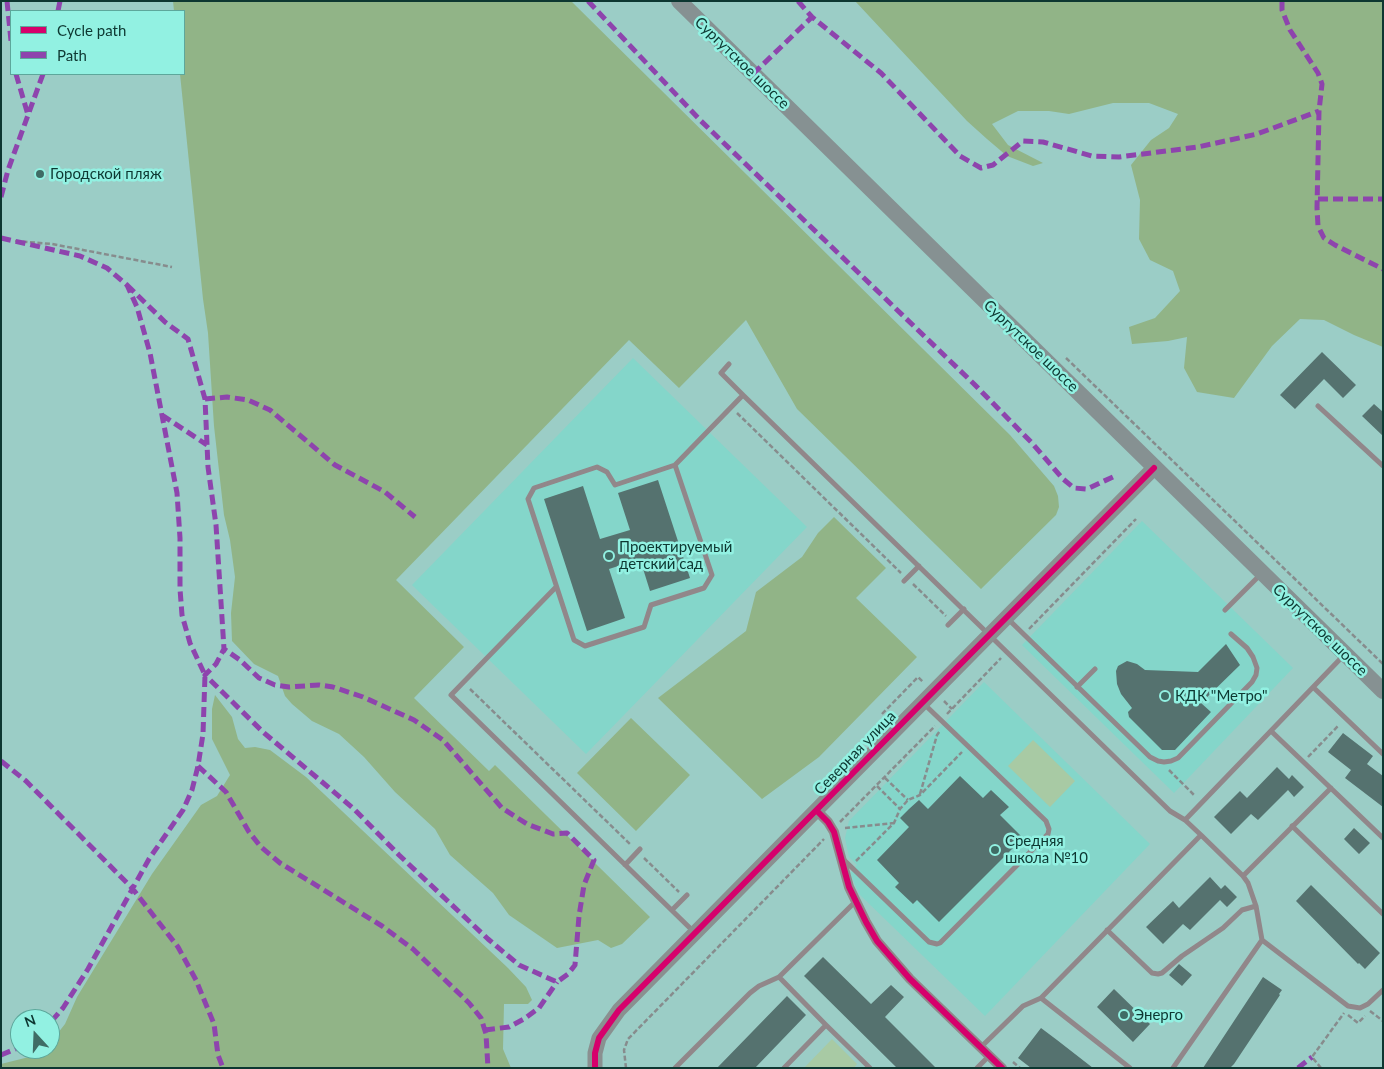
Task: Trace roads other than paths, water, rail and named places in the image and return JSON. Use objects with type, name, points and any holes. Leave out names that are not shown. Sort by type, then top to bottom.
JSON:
[{"type":"main road","name":"Сургутское шоссе","points":[[679,1],[1261,574],[1383,691]]},
{"type":"street","name":"Северная улица","points":[[595,1068],[595,1053],[599,1038],[619,1010],[1154,468]]},
{"type":"street","points":[[817,811],[833,830],[847,880],[877,940],[910,979],[1002,1068]]},
{"type":"lane","points":[[729,364],[721,373],[743,395],[1170,811],[1186,820],[1244,876],[1251,889],[1256,906],[1262,940],[1348,1006],[1360,1008],[1368,1004],[1383,990]]},
{"type":"lane","points":[[675,464],[712,576],[704,588],[651,605],[644,627],[585,646],[574,640],[556,587],[528,499],[534,488],[597,467],[607,472],[615,484],[675,464],[743,395]]},
{"type":"lane","points":[[1318,406],[1383,466]]},
{"type":"lane","points":[[905,580],[919,566]]},
{"type":"lane","points":[[1225,610],[1261,574]]},
{"type":"lane","points":[[556,587],[451,695],[696,933]]},
{"type":"lane","points":[[950,623],[964,609]]},
{"type":"lane","points":[[1006,618],[1150,757],[1158,761],[1171,761],[1178,758],[1252,682],[1257,668],[1253,657],[1247,648],[1231,634]]},
{"type":"lane","points":[[1186,820],[1345,655]]},
{"type":"lane","points":[[1078,687],[1095,669]]},
{"type":"lane","points":[[1314,688],[1383,754]]},
{"type":"lane","points":[[841,857],[929,942],[936,944],[940,943],[1048,834],[1049,830],[1046,821],[923,702]]},
{"type":"lane","points":[[1271,731],[1383,838]]},
{"type":"lane","points":[[1244,876],[1331,788]]},
{"type":"lane","points":[[1292,826],[1383,914]]},
{"type":"lane","points":[[981,1047],[1023,1006],[1041,998],[1201,835]]},
{"type":"lane","points":[[625,864],[639,850]]},
{"type":"lane","points":[[672,910],[686,896]]},
{"type":"lane","points":[[676,1068],[750,993],[779,977],[856,901]]},
{"type":"lane","points":[[1107,930],[1152,973],[1158,974],[1223,928],[1242,910],[1256,906]]},
{"type":"lane","points":[[1173,1068],[1262,940]]},
{"type":"lane","points":[[779,977],[866,1067]]},
{"type":"lane","points":[[1041,998],[1130,1068]]},
{"type":"lane","points":[[784,1068],[826,1025]]},
{"type":"lane","points":[[977,1068],[989,1055]]},
{"type":"place","name":"Городской пляж","points":[[40,174]]},
{"type":"place","name":"Проектируемый детский сад","points":[[609,556]]},
{"type":"place","name":"КДК \"Метро\"","points":[[1165,696]]},
{"type":"place","name":"Средняя школа №10","points":[[995,850]]},
{"type":"place","name":"Энерго","points":[[1124,1015]]}]
